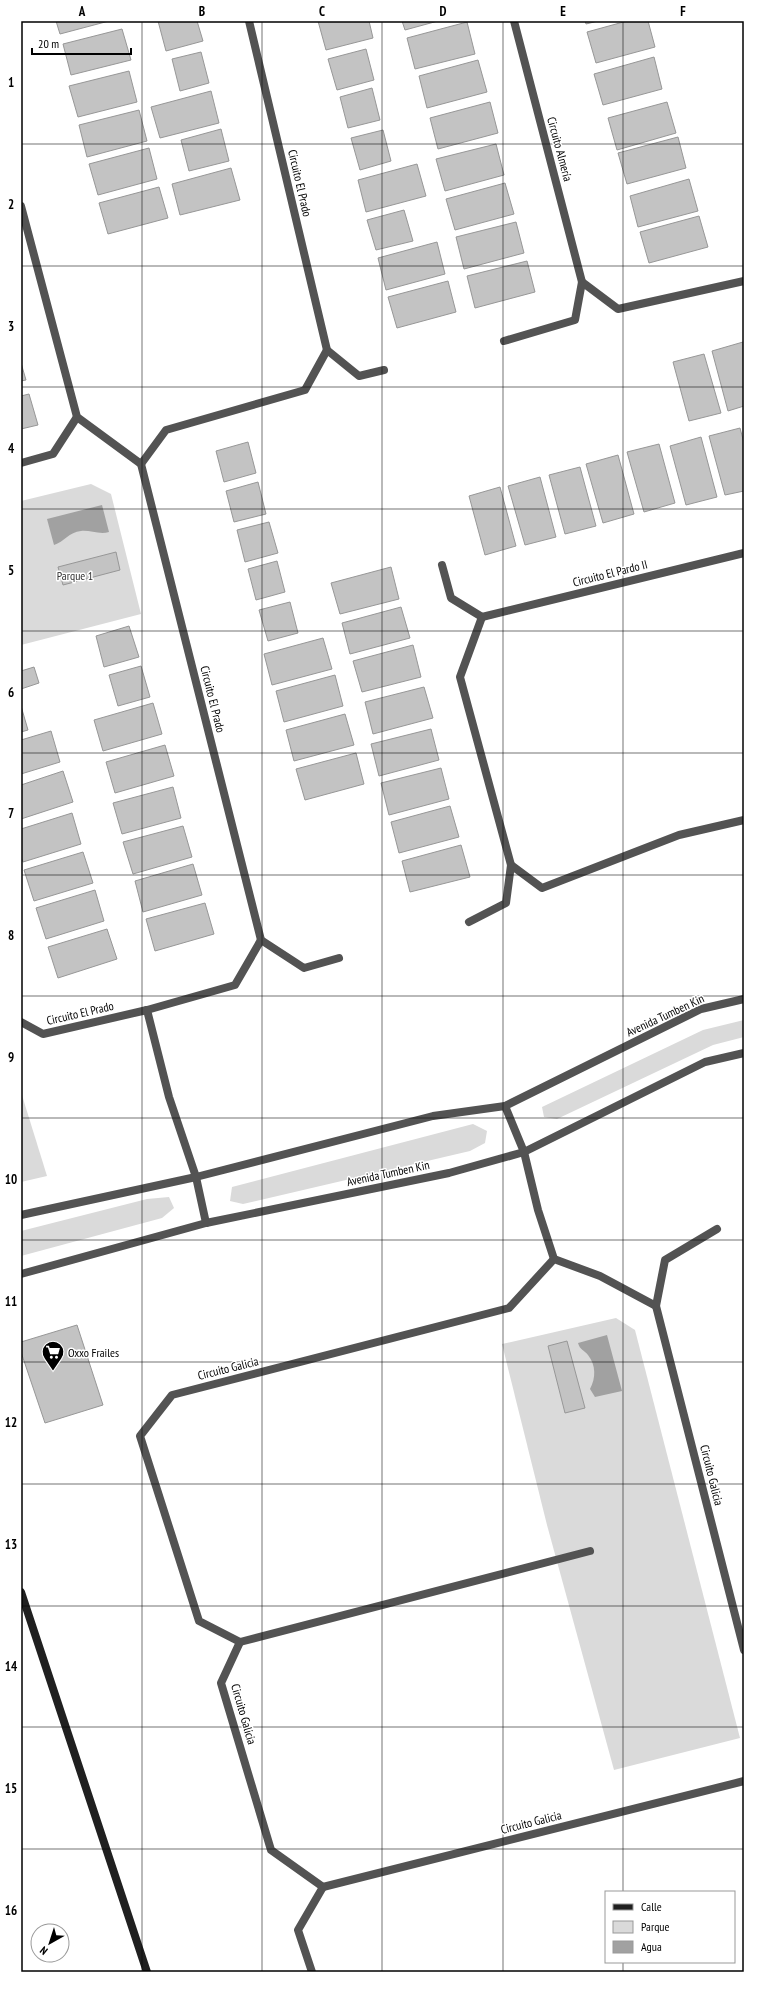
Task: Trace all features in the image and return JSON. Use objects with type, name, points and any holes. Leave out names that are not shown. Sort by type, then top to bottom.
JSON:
[{"type":"main road","points":[[21,1592],[147,1972]]},
{"type":"street","name":"Circuito El Prado","points":[[249,21],[328,350]]},
{"type":"street","name":"Circuito Almería","points":[[504,342],[575,320],[582,282],[514,21]]},
{"type":"street","points":[[21,206],[77,417],[141,464],[166,430],[305,390],[328,350],[359,376],[384,370]]},
{"type":"street","points":[[582,282],[618,309],[744,281]]},
{"type":"street","points":[[21,463],[53,454],[77,417]]},
{"type":"street","name":"Circuito El Prado","points":[[21,1022],[44,1034],[147,1010],[235,985],[261,940],[141,464]]},
{"type":"street","name":"Circuito El Pardo II","points":[[482,617],[744,553]]},
{"type":"street","points":[[442,565],[451,598],[482,617],[460,677],[511,865],[506,903],[469,922]]},
{"type":"street","points":[[511,865],[542,888],[679,835],[744,820]]},
{"type":"street","points":[[261,940],[304,968],[339,958]]},
{"type":"street","name":"Avenida Tumben Kin","points":[[21,1215],[196,1177],[433,1116],[505,1106],[701,1009],[744,999]]},
{"type":"street","points":[[147,1010],[169,1097],[196,1177],[206,1223]]},
{"type":"street","name":"Avenida Tumben Kin","points":[[21,1274],[206,1223],[449,1173],[524,1152],[705,1062],[744,1053]]},
{"type":"street","points":[[505,1106],[524,1152],[538,1210],[554,1259],[600,1276],[656,1306]]},
{"type":"street","name":"Circuito Galicia","points":[[717,1229],[665,1260],[656,1306],[744,1650]]},
{"type":"street","name":"Circuito Galicia","points":[[554,1259],[509,1308],[172,1395],[140,1436],[199,1621],[240,1642],[221,1683],[271,1850],[323,1887],[744,1781]]},
{"type":"street","points":[[240,1642],[590,1551]]},
{"type":"street","points":[[312,1972],[298,1930],[323,1887]]},
{"type":"green space","name":"Parque 1","points":[[91,484],[111,494],[141,614],[21,645],[21,501]]},
{"type":"green space","points":[[744,1020],[744,1037],[713,1045],[557,1119],[544,1117],[542,1107],[703,1030]]},
{"type":"green space","points":[[21,1092],[47,1176],[21,1182]]},
{"type":"green space","points":[[473,1124],[487,1131],[485,1143],[470,1151],[243,1204],[230,1201],[232,1187]]},
{"type":"green space","points":[[169,1197],[174,1208],[162,1218],[21,1256],[21,1231],[147,1199]]},
{"type":"green space","points":[[616,1318],[635,1330],[740,1738],[614,1770],[547,1525],[502,1344]]},
{"type":"water","points":[[102,505],[109,532],[77,532],[54,545],[47,519]]},
{"type":"water","points":[[607,1335],[622,1391],[595,1397],[590,1389],[594,1376],[593,1363],[578,1343]]},
{"type":"building","points":[[56,21],[109,21],[60,34]]},
{"type":"building","points":[[158,21],[197,21],[203,41],[166,51]]},
{"type":"building","points":[[318,21],[369,21],[373,38],[326,50]]},
{"type":"building","points":[[402,21],[438,21],[405,30]]},
{"type":"building","points":[[585,21],[598,21],[586,24]]},
{"type":"building","points":[[627,21],[648,21],[655,47],[596,63],[587,32]]},
{"type":"building","points":[[467,22],[475,54],[415,69],[407,38]]},
{"type":"building","points":[[122,29],[131,60],[71,75],[63,44]]},
{"type":"building","points":[[366,49],[374,80],[337,90],[328,59]]},
{"type":"building","points":[[201,52],[209,83],[180,91],[172,59]]},
{"type":"building","points":[[654,57],[662,89],[603,105],[594,74]]},
{"type":"building","points":[[478,60],[487,92],[427,108],[419,76]]},
{"type":"building","points":[[129,71],[137,102],[78,117],[69,86]]},
{"type":"building","points":[[372,88],[380,120],[348,128],[340,97]]},
{"type":"building","points":[[211,91],[219,123],[160,138],[151,107]]},
{"type":"building","points":[[490,102],[498,133],[438,149],[430,118]]},
{"type":"building","points":[[667,102],[676,133],[617,150],[608,118]]},
{"type":"building","points":[[139,110],[147,141],[87,157],[79,125]]},
{"type":"building","points":[[221,129],[229,161],[189,171],[181,140]]},
{"type":"building","points":[[383,130],[391,161],[360,170],[351,138]]},
{"type":"building","points":[[678,137],[686,168],[627,184],[618,153]]},
{"type":"building","points":[[496,144],[504,175],[445,191],[436,159]]},
{"type":"building","points":[[149,148],[157,179],[98,195],[89,164]]},
{"type":"building","points":[[417,164],[426,196],[366,212],[358,180]]},
{"type":"building","points":[[231,168],[240,200],[180,215],[172,184]]},
{"type":"building","points":[[689,179],[698,211],[638,227],[630,196]]},
{"type":"building","points":[[505,183],[514,214],[455,230],[446,199]]},
{"type":"building","points":[[159,187],[168,218],[108,234],[99,203]]},
{"type":"building","points":[[404,210],[413,241],[376,250],[367,220]]},
{"type":"building","points":[[699,216],[708,247],[649,263],[640,232]]},
{"type":"building","points":[[516,222],[524,253],[464,269],[456,237]]},
{"type":"building","points":[[437,242],[445,274],[386,290],[378,258]]},
{"type":"building","points":[[527,261],[535,292],[475,308],[467,276]]},
{"type":"building","points":[[448,281],[456,312],[397,328],[388,297]]},
{"type":"building","points":[[743,342],[744,406],[728,411],[712,351]]},
{"type":"building","points":[[704,354],[721,413],[689,421],[673,362]]},
{"type":"building","points":[[21,363],[26,380],[21,381]]},
{"type":"building","points":[[29,394],[38,425],[21,429],[21,396]]},
{"type":"building","points":[[740,428],[744,443],[744,491],[725,495],[709,436]]},
{"type":"building","points":[[701,437],[717,497],[686,505],[670,446]]},
{"type":"building","points":[[248,442],[256,473],[224,482],[216,451]]},
{"type":"building","points":[[659,444],[675,503],[644,512],[627,452]]},
{"type":"building","points":[[618,455],[634,514],[603,523],[586,464]]},
{"type":"building","points":[[580,467],[596,526],[565,534],[549,475]]},
{"type":"building","points":[[540,477],[556,537],[525,545],[508,486]]},
{"type":"building","points":[[258,482],[266,514],[234,522],[226,491]]},
{"type":"building","points":[[500,487],[516,546],[485,555],[469,496]]},
{"type":"building","points":[[269,522],[278,553],[245,562],[237,530]]},
{"type":"building","points":[[116,552],[120,570],[63,585],[58,567]]},
{"type":"building","points":[[277,561],[285,592],[256,600],[248,569]]},
{"type":"building","points":[[391,567],[399,599],[340,614],[331,583]]},
{"type":"building","points":[[290,602],[298,633],[268,641],[259,610]]},
{"type":"building","points":[[401,607],[410,638],[350,654],[342,623]]},
{"type":"building","points":[[129,626],[139,657],[104,667],[96,636]]},
{"type":"building","points":[[323,638],[332,669],[272,685],[264,654]]},
{"type":"building","points":[[413,645],[421,677],[362,692],[353,661]]},
{"type":"building","points":[[141,666],[150,697],[118,706],[109,675]]},
{"type":"building","points":[[34,667],[39,683],[21,689],[21,671]]},
{"type":"building","points":[[335,675],[343,706],[284,722],[276,691]]},
{"type":"building","points":[[424,687],[433,718],[373,734],[365,702]]},
{"type":"building","points":[[153,703],[162,734],[103,751],[94,720]]},
{"type":"building","points":[[21,706],[28,730],[21,732]]},
{"type":"building","points":[[345,714],[354,745],[294,761],[286,730]]},
{"type":"building","points":[[431,729],[439,760],[379,776],[371,744]]},
{"type":"building","points":[[51,731],[60,762],[21,774],[21,740]]},
{"type":"building","points":[[165,745],[174,776],[115,793],[106,762]]},
{"type":"building","points":[[356,753],[364,784],[305,800],[296,769]]},
{"type":"building","points":[[441,768],[449,799],[389,815],[381,783]]},
{"type":"building","points":[[63,771],[73,802],[21,819],[21,785]]},
{"type":"building","points":[[173,787],[181,818],[122,834],[113,803]]},
{"type":"building","points":[[450,806],[459,837],[399,853],[391,822]]},
{"type":"building","points":[[72,813],[81,844],[23,862],[21,857],[21,829]]},
{"type":"building","points":[[183,826],[192,857],[133,874],[123,842]]},
{"type":"building","points":[[461,845],[470,877],[410,892],[402,861]]},
{"type":"building","points":[[83,852],[93,883],[34,901],[24,870]]},
{"type":"building","points":[[193,864],[202,895],[143,912],[135,881]]},
{"type":"building","points":[[95,890],[104,921],[46,939],[36,908]]},
{"type":"building","points":[[205,903],[214,934],[155,951],[146,919]]},
{"type":"building","points":[[107,929],[117,959],[58,978],[48,947]]},
{"type":"building","points":[[77,1325],[103,1405],[45,1423],[21,1352],[21,1342]]},
{"type":"building","points":[[567,1341],[585,1408],[565,1413],[548,1346]]},
{"type":"place","name":"Oxxo Frailes","points":[[53,1372]]}]
